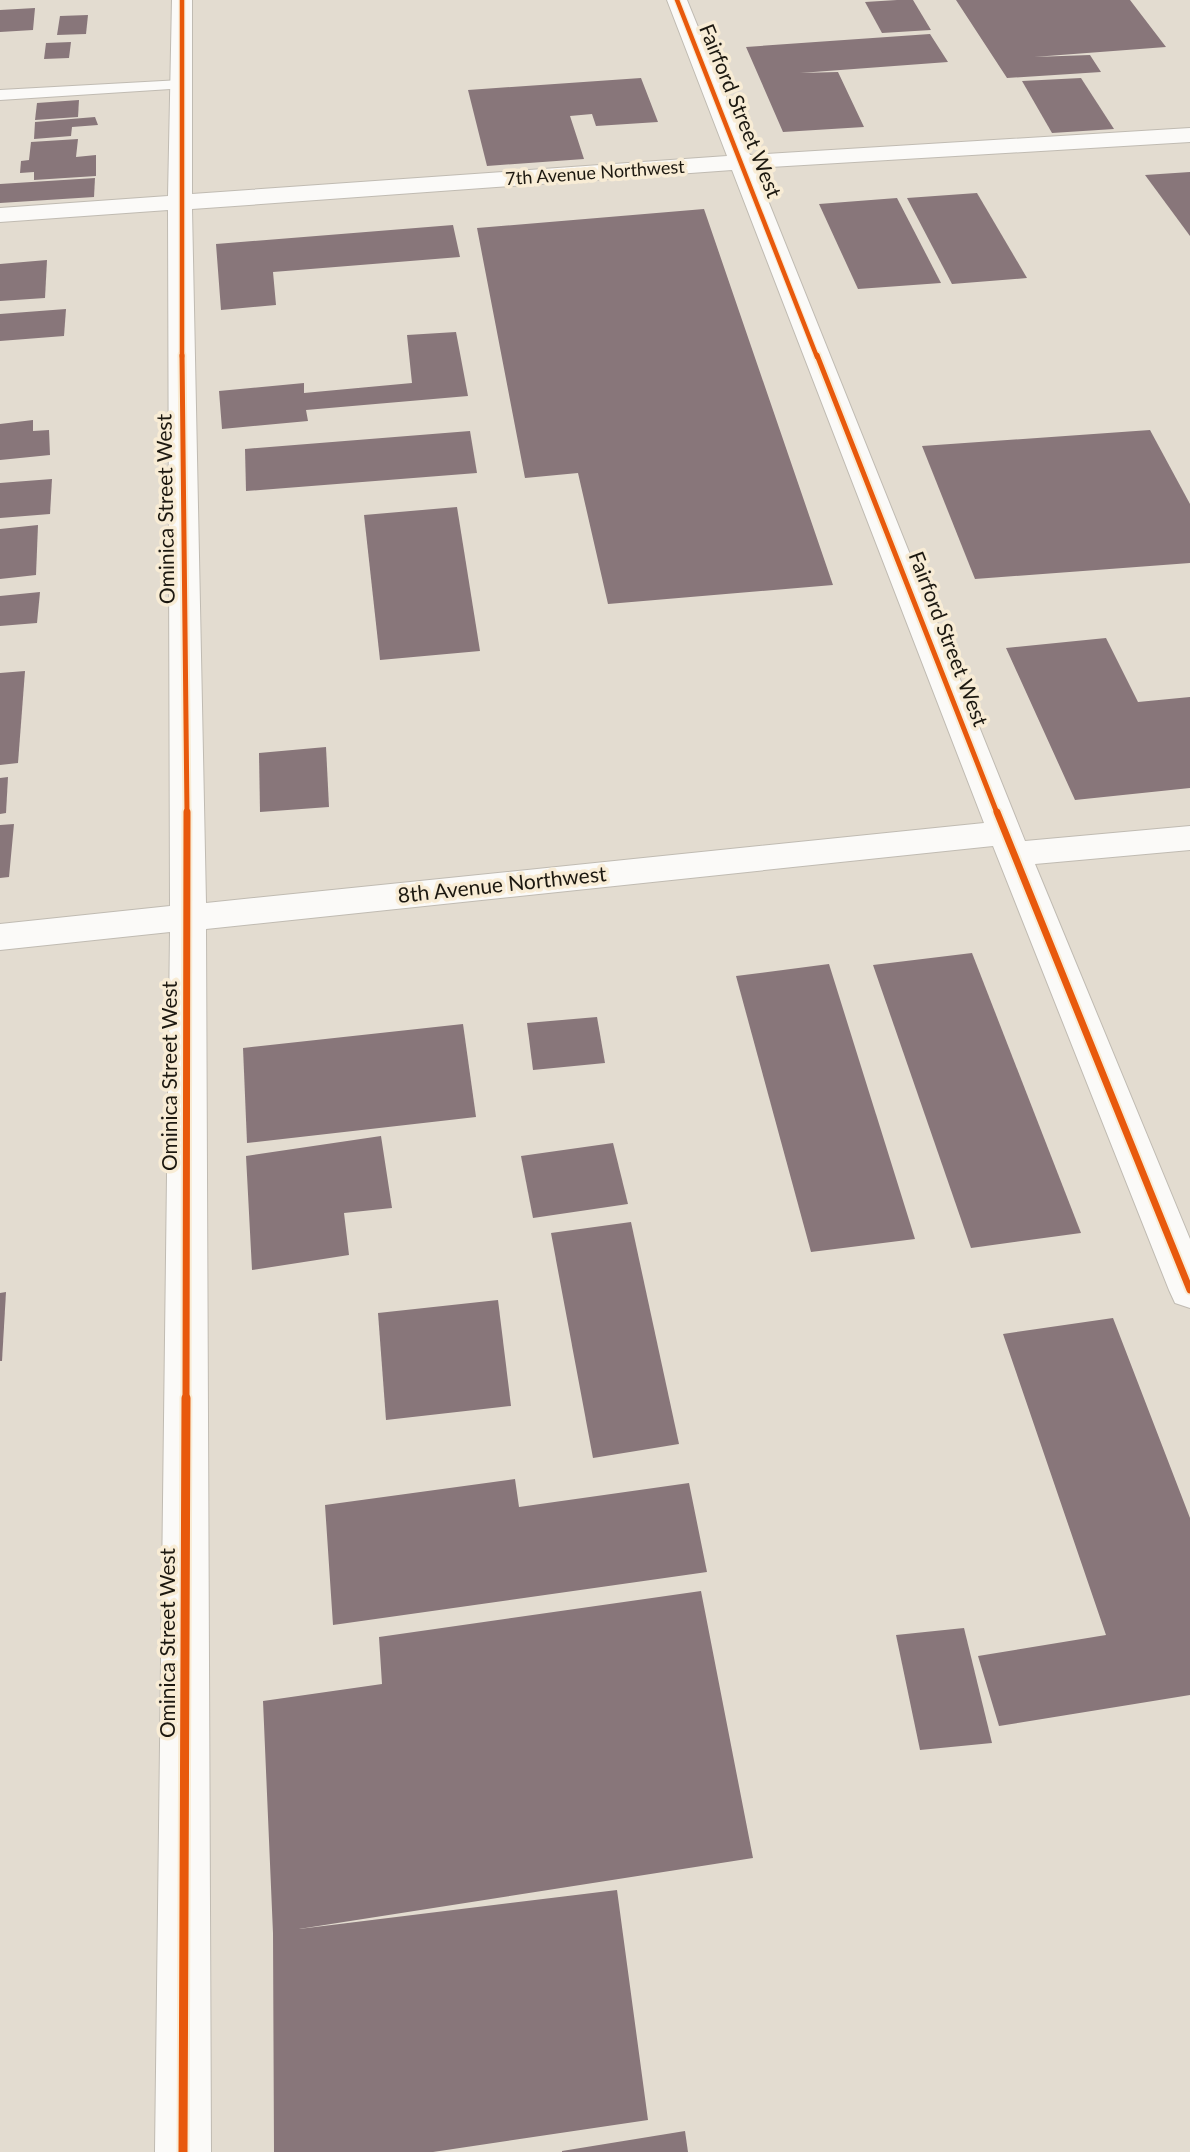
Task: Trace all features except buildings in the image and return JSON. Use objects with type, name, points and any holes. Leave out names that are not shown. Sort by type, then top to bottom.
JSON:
[{"type":"street","name":"Ominica Street West","points":[[182,0],[180,202],[188,917],[183,2152]]},
{"type":"street","name":"Fairford Street West","points":[[677,0],[1009,843],[1190,1290]]},
{"type":"street","name":"7th Avenue Northwest","points":[[0,215],[743,162],[1190,135]]},
{"type":"street","name":"8th Avenue Northwest","points":[[0,937],[188,917],[1009,843],[1190,838]]},
{"type":"lane","points":[[0,95],[181,85]]},
{"type":"cycle path","points":[[182,0],[180,202],[188,917],[183,2152]]},
{"type":"cycle path","points":[[677,0],[1005,833],[1190,1290]]}]
